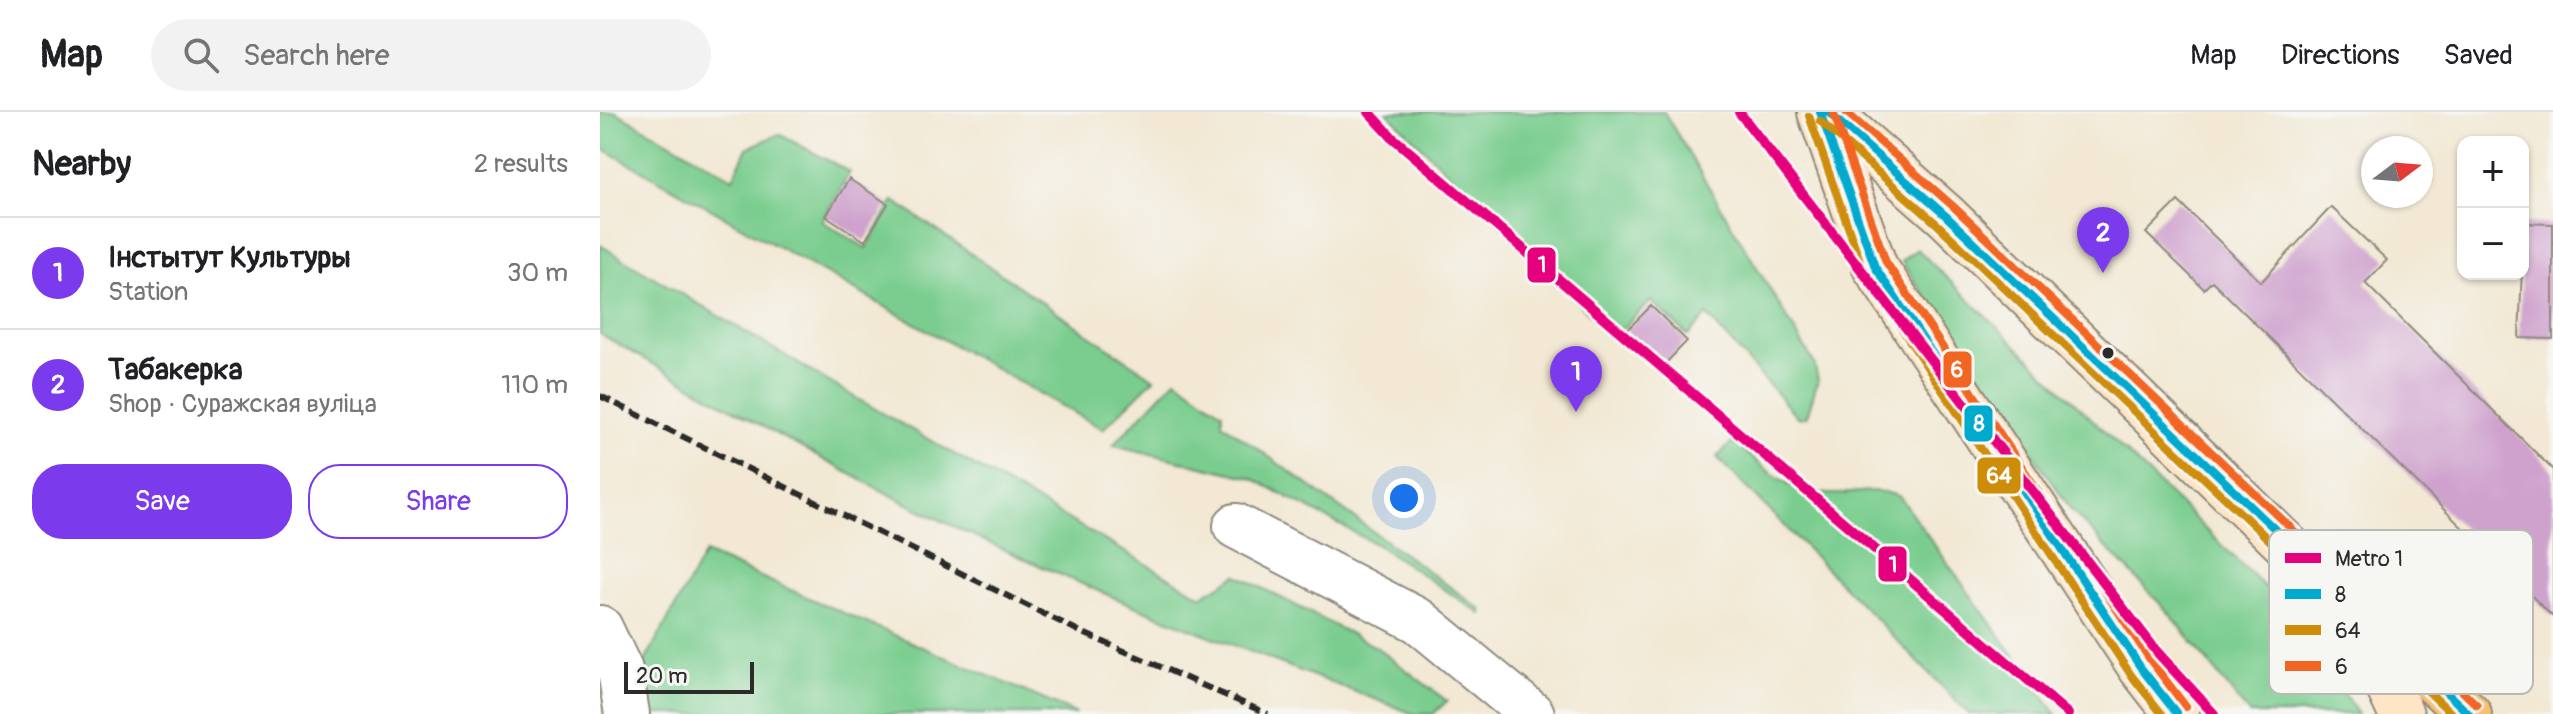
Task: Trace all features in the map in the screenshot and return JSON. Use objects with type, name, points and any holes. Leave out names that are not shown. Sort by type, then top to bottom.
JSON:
[{"type":"main road","points":[[1820,112],[1875,267],[2039,518],[2141,668],[2177,714]]},
{"type":"main road","points":[[1828,112],[1946,216],[2271,530]]},
{"type":"main road","points":[[2392,694],[2401,714]]},
{"type":"main road","points":[[2447,694],[2469,714]]},
{"type":"street","points":[[1236,526],[1419,621],[1532,714]]},
{"type":"street","points":[[600,628],[620,670],[627,714]]},
{"type":"green space","points":[[600,112],[616,112],[733,178],[747,148],[779,134],[850,172],[822,221],[866,248],[894,201],[1154,379],[1103,429],[600,147]]},
{"type":"green space","points":[[1387,112],[1664,112],[1814,363],[1818,380],[1807,416],[1798,418],[1707,315],[1688,336],[1651,301],[1613,337]]},
{"type":"green space","points":[[600,245],[851,395],[1202,596],[1237,575],[1376,647],[1447,701],[1433,714],[1414,714],[1214,638],[962,531],[805,450],[600,334]]},
{"type":"green space","points":[[1917,249],[2269,591],[2269,694],[2344,694],[2358,714],[2249,714],[2171,615],[2072,511],[1901,261]]},
{"type":"green space","points":[[1176,379],[1222,412],[1222,423],[1482,610],[1481,614],[1381,547],[1252,478],[1113,445]]},
{"type":"green space","points":[[1734,441],[1778,478],[1804,490],[1832,494],[1874,491],[1900,497],[2056,714],[1969,714],[1717,457]]},
{"type":"green space","points":[[705,553],[1077,714],[650,714],[644,663]]},
{"type":"building","points":[[849,179],[888,204],[865,241],[826,216]]},
{"type":"building","points":[[2178,201],[2261,282],[2331,207],[2387,260],[2365,283],[2553,470],[2553,617],[2533,597],[2533,530],[2465,530],[2212,281],[2204,289],[2146,233]]},
{"type":"building","points":[[2529,223],[2553,224],[2553,339],[2519,338],[2522,280],[2529,280]]},
{"type":"building","points":[[1651,306],[1687,341],[1660,369],[1624,333]]},
{"type":"railway","points":[[600,396],[1081,632],[1268,714]]},
{"type":"metro line","name":"1","points":[[1369,112],[1392,137],[2068,714]]},
{"type":"metro line","name":"1","points":[[1739,112],[2158,653],[2214,714]]},
{"type":"transit line","name":"8","points":[[1820,112],[1875,267],[2141,668],[2177,714]]},
{"type":"transit line","name":"8","points":[[1828,112],[1946,216],[2276,530]]},
{"type":"transit line","name":"6","points":[[1833,112],[1886,262],[2151,661],[2186,707]]},
{"type":"transit line","name":"6","points":[[1846,112],[1954,207],[2293,530]]},
{"type":"transit line","name":"64","points":[[1809,116],[1864,272],[2131,675],[2162,714]]},
{"type":"transit line","name":"64","points":[[1820,121],[1938,225],[2269,540]]},
{"type":"transit line","name":"64","points":[[2431,694],[2452,714]]},
{"type":"transit line","name":"8","points":[[2448,694],[2469,714]]},
{"type":"transit line","name":"6","points":[[2465,694],[2477,705]]},
{"type":"place","name":"Табакерка","points":[[2103,273]]},
{"type":"place","name":"Інстытут Культуры","points":[[1576,412]]}]
